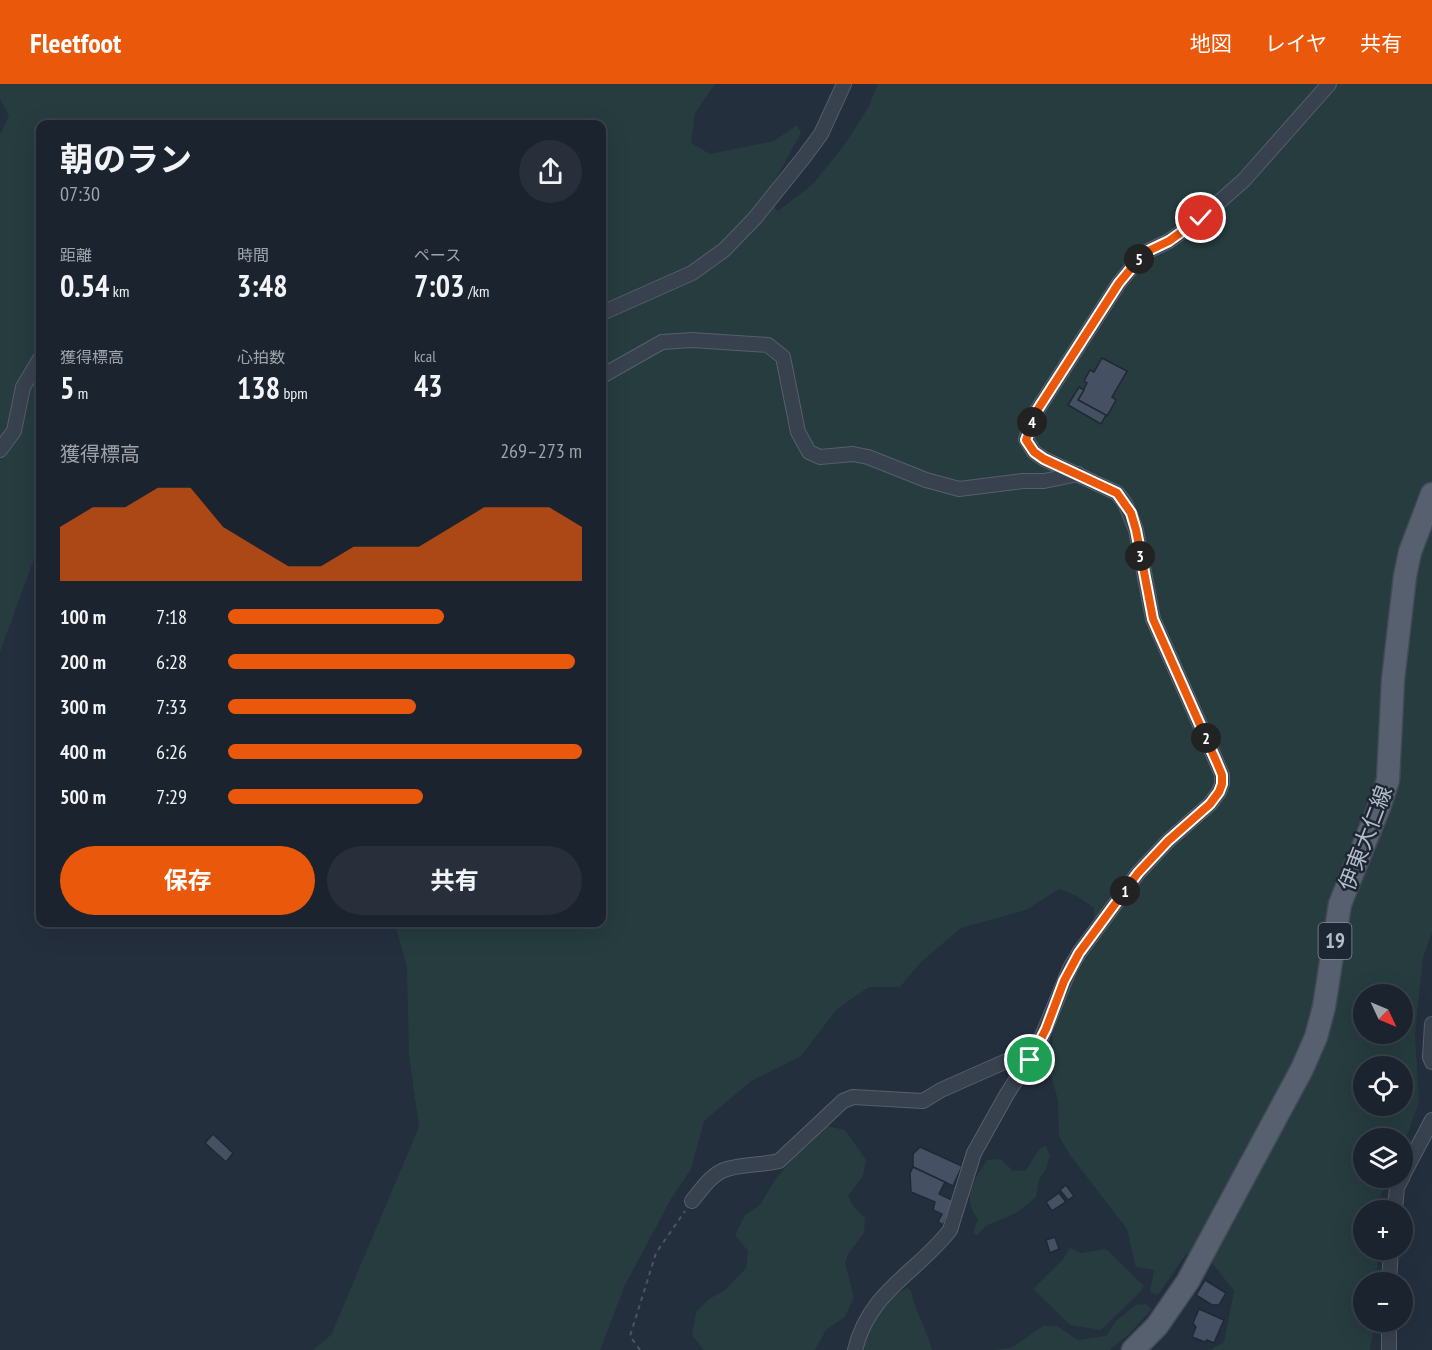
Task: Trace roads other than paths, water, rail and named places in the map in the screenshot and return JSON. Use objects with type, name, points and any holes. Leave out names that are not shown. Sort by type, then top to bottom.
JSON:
[{"type":"main road","name":"伊東大仁線","points":[[1132,1350],[1157,1326],[1188,1281],[1302,1069],[1316,1036],[1329,981],[1340,904],[1388,780],[1403,586],[1410,552],[1432,494]]},
{"type":"street","points":[[606,311],[692,273],[724,250],[755,218],[804,158],[821,134],[844,84]]},
{"type":"street","points":[[855,1350],[865,1324],[880,1300],[950,1230],[974,1153],[1001,1104],[1030,1060],[1046,1029],[1064,981],[1079,953],[1138,873],[1168,841],[1210,804],[1222,784],[1222,775],[1217,763],[1153,619],[1131,513],[1117,493],[1044,459],[1034,452],[1026,440],[1036,412],[1119,283],[1144,253],[1169,241],[1201,218],[1244,180],[1329,84]]},
{"type":"street","points":[[606,374],[662,342],[692,340],[768,345],[783,357],[798,432],[809,452],[820,457],[853,454],[868,457],[926,480],[960,489],[1044,482],[1078,474]]},
{"type":"street","points":[[0,450],[14,431],[23,387],[36,365]]},
{"type":"street","points":[[1432,1024],[1430,1057],[1432,1062]]},
{"type":"street","points":[[692,1201],[714,1177],[726,1169],[779,1161],[843,1101],[853,1097],[923,1101],[941,1090],[1011,1059],[1020,1057],[1030,1060]]},
{"type":"street","points":[[1413,1156],[1432,1120]]},
{"type":"street","points":[[1389,1332],[1389,1350]]}]
